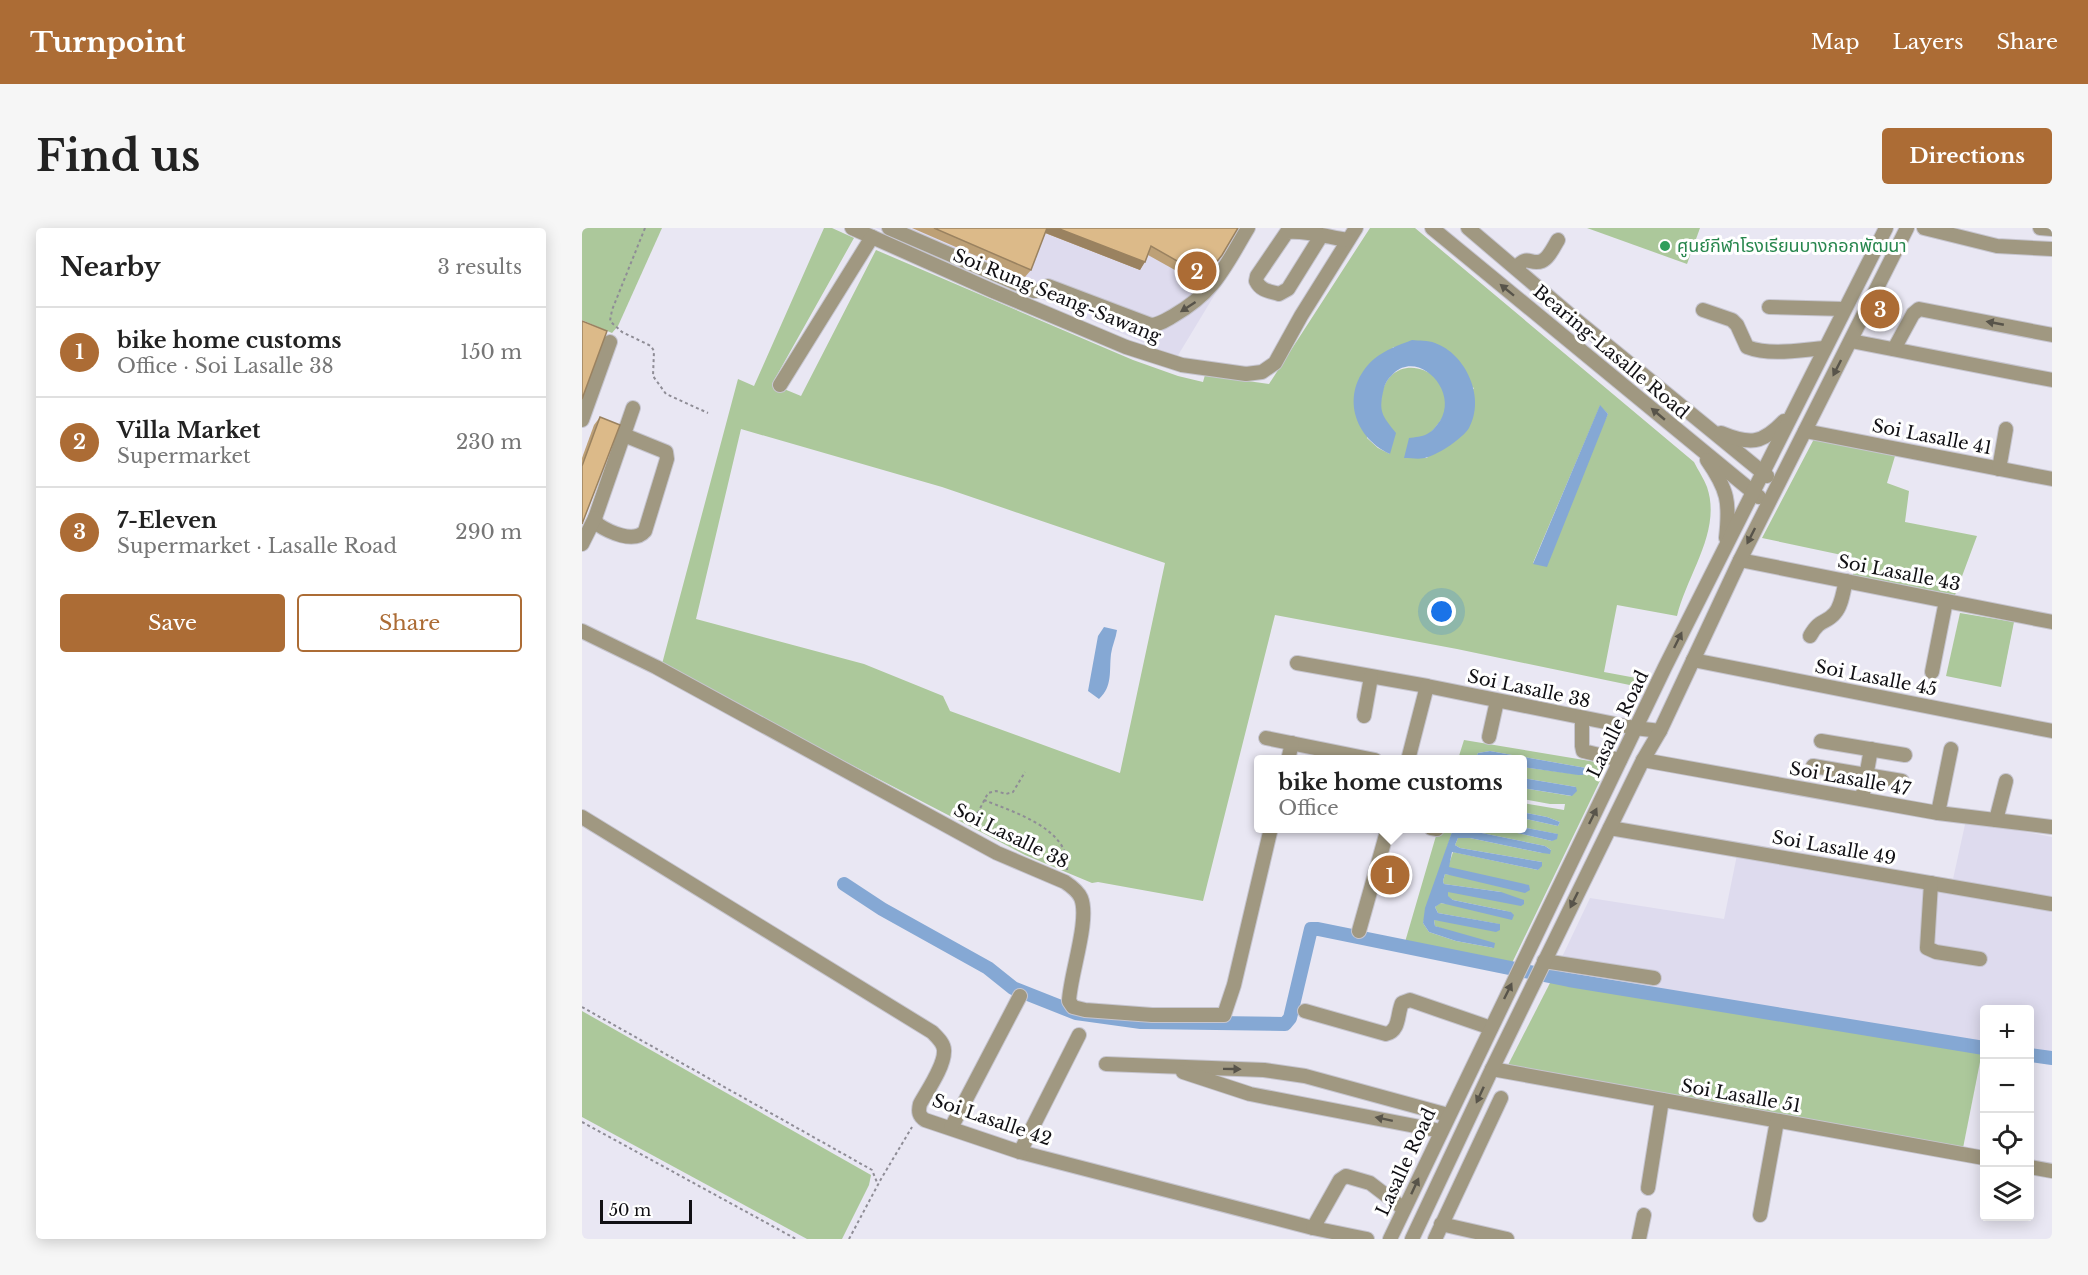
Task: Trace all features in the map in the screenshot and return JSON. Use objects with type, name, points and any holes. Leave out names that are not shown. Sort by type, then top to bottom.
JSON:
[{"type":"street","name":"Soi Rung Seang-Sawang","points":[[852,228],[1126,347],[1182,365],[1246,374],[1262,372],[1275,363],[1301,316],[1356,228]]},
{"type":"street","points":[[889,228],[1034,291],[1040,291],[1048,286],[1156,325],[1186,308],[1211,288],[1248,228]]},
{"type":"street","name":"Bearing-Lasalle Road","points":[[1432,228],[1768,504]]},
{"type":"street","name":"Bearing-Lasalle Road","points":[[1468,228],[1778,484]]},
{"type":"street","name":"Lasalle Road","points":[[1390,1239],[1665,666],[1886,228]]},
{"type":"street","points":[[1412,1239],[1544,961],[1643,760],[1660,731],[1740,560],[1907,228]]},
{"type":"street","points":[[1924,228],[1998,246],[2052,249]]},
{"type":"street","points":[[2040,228],[2052,229]]},
{"type":"street","points":[[1321,236],[1288,289],[1279,294],[1263,290],[1258,286],[1257,276],[1284,234],[1294,231],[1348,240]]},
{"type":"street","points":[[780,385],[872,237]]},
{"type":"street","points":[[1516,268],[1521,261],[1545,260],[1558,240]]},
{"type":"street","points":[[1769,307],[1844,309]]},
{"type":"street","points":[[1894,349],[1913,314],[1919,309],[2052,335]]},
{"type":"street","points":[[1703,310],[1732,320],[1737,325],[1747,347],[1753,349],[1777,351],[1825,348]]},
{"type":"street","points":[[1851,341],[2052,380]]},
{"type":"street","points":[[583,415],[610,342]]},
{"type":"street","points":[[1694,416],[1710,428],[1750,442],[1761,440],[1775,430],[1799,399]]},
{"type":"street","points":[[582,544],[595,518],[633,408]]},
{"type":"street","points":[[1999,469],[2006,429]]},
{"type":"street","name":"Soi Lasalle 41","points":[[1805,431],[2052,479]]},
{"type":"street","points":[[595,518],[597,524],[602,528],[632,538],[640,537],[645,531],[667,459],[666,452],[624,435]]},
{"type":"street","points":[[1688,439],[1705,457],[1724,486],[1728,503],[1726,538],[1717,562]]},
{"type":"street","name":"Soi Lasalle 43","points":[[1740,560],[2052,622]]},
{"type":"street","points":[[1810,636],[1818,623],[1833,616],[1839,607],[1846,581]]},
{"type":"street","points":[[1932,672],[1946,601]]},
{"type":"street","name":"Soi Lasalle 38","points":[[582,631],[656,667],[997,853],[1065,882],[1082,898],[1084,915],[1069,996],[1073,1007],[1152,1015],[1224,1015],[1270,833]]},
{"type":"street","name":"Soi Lasalle 45","points":[[1693,660],[2052,732]]},
{"type":"street","name":"Soi Lasalle 38","points":[[1297,663],[1660,731]]},
{"type":"street","points":[[1665,666],[1686,674]]},
{"type":"street","points":[[1364,716],[1371,677]]},
{"type":"street","points":[[1409,755],[1427,686]]},
{"type":"street","points":[[1489,737],[1497,701]]},
{"type":"street","points":[[1582,718],[1583,751],[1620,760]]},
{"type":"street","points":[[1266,738],[1354,755]]},
{"type":"street","points":[[1821,741],[1905,755]]},
{"type":"street","points":[[1289,755],[1292,743]]},
{"type":"street","points":[[1862,799],[1871,749]]},
{"type":"street","points":[[1938,813],[1951,749]]},
{"type":"street","name":"Soi Lasalle 47","points":[[1643,760],[1938,813],[2052,827]]},
{"type":"street","points":[[1813,766],[1902,781]]},
{"type":"street","points":[[1996,820],[2006,781]]},
{"type":"street","name":"Soi Lasalle 42","points":[[582,817],[922,1026],[940,1040],[945,1050],[942,1064],[920,1104],[918,1111],[920,1117],[1020,1152],[1313,1228],[1366,1239]]},
{"type":"street","name":"Soi Lasalle 49","points":[[1610,828],[2052,904]]},
{"type":"street","points":[[1359,931],[1387,833]]},
{"type":"street","points":[[1931,883],[1927,948],[1936,952],[1980,958]]},
{"type":"street","points":[[1544,961],[1654,978]]},
{"type":"street","points":[[951,1128],[1020,996]]},
{"type":"street","points":[[1305,1011],[1386,1034],[1395,1029],[1402,1003],[1410,1000],[1491,1028]]},
{"type":"street","points":[[1020,1152],[1079,1035]]},
{"type":"street","points":[[1106,1064],[1264,1070],[1305,1076],[1448,1115]]},
{"type":"street","points":[[1173,1068],[1250,1094],[1441,1131]]},
{"type":"street","name":"Soi Lasalle 51","points":[[1492,1069],[1980,1157]]},
{"type":"street","points":[[1343,1111],[1347,1088]]},
{"type":"street","points":[[1435,1239],[1501,1098]]},
{"type":"street","points":[[1648,1188],[1662,1100]]},
{"type":"street","points":[[1760,1215],[1777,1121]]},
{"type":"street","points":[[2034,1168],[2052,1171]]},
{"type":"street","points":[[1313,1228],[1340,1180],[1346,1176],[1370,1183],[1404,1209]]},
{"type":"street","points":[[1639,1239],[1644,1215]]},
{"type":"street","points":[[1442,1224],[1507,1239]]},
{"type":"path","points":[[645,228],[612,310],[610,321],[622,332],[651,346],[654,351],[653,376],[666,394],[708,413]]},
{"type":"path","points":[[967,835],[988,793],[992,791],[1006,794],[1013,792],[1025,772]]},
{"type":"path","points":[[984,800],[1033,820],[1059,841],[1067,856],[1065,882]]},
{"type":"path","points":[[582,1006],[872,1170],[878,1185]]},
{"type":"path","points":[[849,1239],[878,1185],[920,1117]]},
{"type":"path","points":[[582,1122],[796,1239]]},
{"type":"shaded area","points":[[875,228],[1255,228],[1177,357]]},
{"type":"shaded area","points":[[1966,820],[2052,837],[2052,1053],[2034,1050],[2034,1005],[1980,1005],[1980,1041],[1553,976],[1590,898],[1724,919],[1739,845],[1953,879]]},
{"type":"green space","points":[[582,228],[662,228],[618,326],[612,333],[582,320]]},
{"type":"green space","points":[[824,228],[832,228],[854,238],[772,384],[801,396],[876,250],[1133,360],[1178,376],[1203,382],[1205,375],[1269,384],[1370,228],[1415,228],[1694,462],[1707,487],[1710,520],[1707,536],[1677,616],[1617,605],[1604,672],[1647,680],[1644,688],[1457,649],[1275,615],[1203,901],[1098,882],[1092,883],[1025,855],[684,678],[662,664],[738,379],[754,386]],"holes":[[[1393,347],[1474,388],[1427,458],[1405,457],[1444,415],[1445,394],[1439,382],[1429,373],[1418,368],[1405,368],[1394,373],[1385,384],[1381,413],[1390,454],[1378,448],[1367,438]],[[1600,406],[1608,414],[1533,564]],[[741,429],[942,487],[1165,563],[1120,773],[950,711],[943,696],[864,664],[696,619]]]},
{"type":"green space","name":"ศูนย์กีฬาโรงเรียนบางกอกพัฒนา","points":[[1587,228],[1700,228],[1687,264]]},
{"type":"green space","points":[[1814,439],[1895,456],[1887,483],[1909,491],[1905,522],[1977,536],[1955,595],[1853,575],[1856,558],[1762,538]]},
{"type":"green space","points":[[1960,613],[2014,622],[2001,687],[1946,676]]},
{"type":"green space","points":[[1464,740],[1608,764],[1512,963],[1405,942],[1437,833],[1452,833],[1423,923],[1429,932],[1456,941],[1494,948],[1435,926],[1434,920],[1499,924],[1438,913],[1435,907],[1440,903],[1511,912],[1453,900],[1447,896],[1448,892],[1501,892],[1444,884],[1445,874],[1459,876],[1448,867],[1453,852],[1538,870],[1542,862],[1460,848],[1455,845],[1458,838],[1470,838],[1542,853],[1551,850],[1545,846],[1482,833],[1517,833],[1552,841],[1557,834],[1527,828],[1527,819],[1558,826],[1560,822],[1527,813],[1527,804],[1564,810],[1565,804],[1527,800],[1527,789],[1571,796],[1576,787],[1527,779],[1527,768],[1583,775],[1586,768],[1527,758],[1527,755],[1490,751],[1477,755],[1459,755]]},
{"type":"green space","points":[[1551,981],[1980,1052],[1980,1062],[1963,1148],[1507,1067]]},
{"type":"green space","points":[[582,1011],[871,1175],[869,1185],[842,1239],[807,1239],[582,1117]]},
{"type":"water","points":[[1412,340],[1435,343],[1456,357],[1470,378],[1474,391],[1474,416],[1466,432],[1444,449],[1422,458],[1404,458],[1409,438],[1423,436],[1431,431],[1440,421],[1445,409],[1440,387],[1434,377],[1425,370],[1404,367],[1394,373],[1385,386],[1381,403],[1382,413],[1396,433],[1390,454],[1366,436],[1355,411],[1354,397],[1363,371],[1383,353]]},
{"type":"water","points":[[1600,405],[1608,414],[1547,567],[1533,564]]},
{"type":"water","points":[[1104,627],[1117,630],[1111,654],[1108,684],[1099,699],[1088,691],[1098,636]]},
{"type":"water","points":[[1490,751],[1513,755],[1477,755]]},
{"type":"water","points":[[1527,758],[1586,768],[1583,775],[1527,768]]},
{"type":"water","points":[[1527,779],[1576,787],[1577,791],[1572,796],[1527,789]]},
{"type":"water","points":[[1527,813],[1560,822],[1558,826],[1527,819]]},
{"type":"water","points":[[1527,828],[1558,834],[1557,839],[1552,841],[1517,833],[1527,833]]},
{"type":"water","points":[[1452,833],[1482,833],[1545,846],[1551,850],[1550,854],[1542,853],[1470,838],[1458,838],[1455,845],[1460,848],[1542,862],[1538,870],[1452,852],[1449,867],[1529,885],[1530,890],[1525,893],[1445,874],[1444,884],[1501,892],[1524,900],[1521,906],[1448,892],[1448,896],[1453,900],[1511,912],[1514,915],[1512,920],[1441,903],[1435,907],[1438,913],[1500,924],[1500,930],[1496,932],[1434,920],[1435,926],[1495,943],[1494,948],[1456,941],[1429,932],[1423,923],[1425,908]]},
{"type":"building","points":[[934,228],[1047,228],[1031,270]]},
{"type":"building","points":[[1057,228],[1238,228],[1222,255],[1205,277],[1151,246],[1145,262]]},
{"type":"building","points":[[582,321],[607,331],[582,399]]},
{"type":"building","points":[[600,417],[620,425],[582,524],[582,466]]},
{"type":"waterway","points":[[844,884],[882,909],[988,968],[1013,988],[1076,1013],[1141,1022],[1285,1024],[1290,1018],[1311,929],[1318,929],[1569,980],[1980,1047]]},
{"type":"waterway","points":[[2034,1056],[2052,1058]]},
{"type":"place","name":"ศูนย์กีฬาโรงเรียนบางกอกพัฒนา","points":[[1665,246]]},
{"type":"place","name":"Villa Market","points":[[1197,271]]},
{"type":"place","name":"7-Eleven","points":[[1880,309]]},
{"type":"place","name":"bike home customs","points":[[1390,875]]}]
